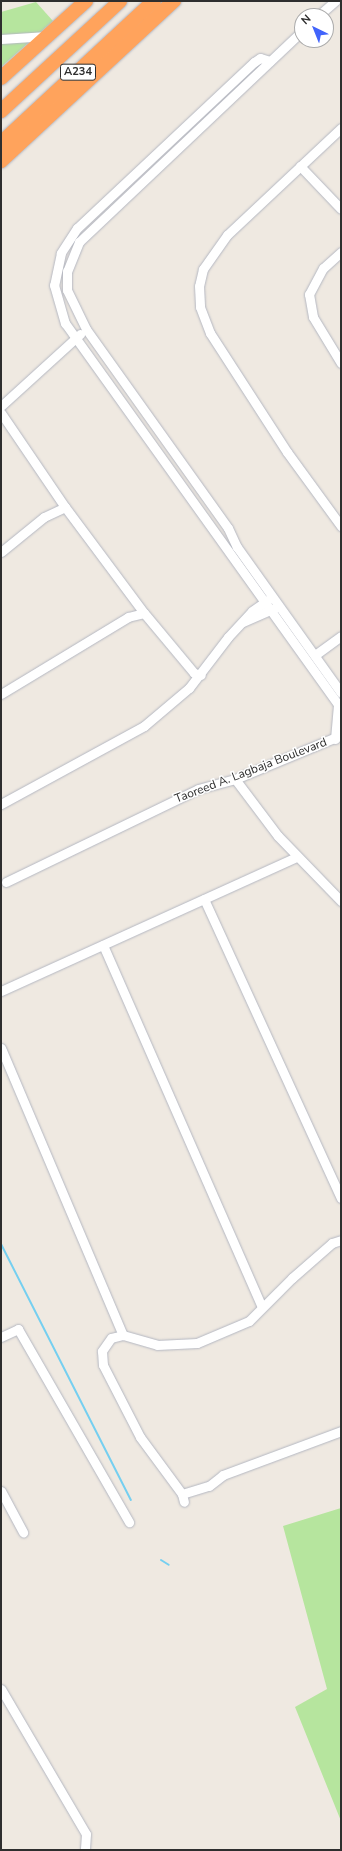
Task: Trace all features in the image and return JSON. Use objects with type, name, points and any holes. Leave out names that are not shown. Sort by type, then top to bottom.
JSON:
[{"type":"highway","points":[[1,78],[86,1]]},
{"type":"highway","name":"A234","points":[[1,111],[120,1]]},
{"type":"highway","name":"A234","points":[[1,143],[154,1]]},
{"type":"highway","points":[[1,162],[174,1]]},
{"type":"street","points":[[327,8],[334,1]]},
{"type":"street","points":[[1,39],[48,36]]},
{"type":"street","points":[[294,38],[79,242],[67,271],[67,290],[86,329],[228,528],[237,547],[341,693]]},
{"type":"street","points":[[270,61],[260,58],[254,62],[77,228],[61,253],[54,285],[65,323],[270,612],[340,706],[338,737]]},
{"type":"street","points":[[341,128],[240,221],[212,253],[202,269],[199,286],[200,307],[219,346],[287,452],[341,526]]},
{"type":"street","points":[[300,166],[341,209]]},
{"type":"street","points":[[341,252],[323,268],[309,294],[313,317],[341,362]]},
{"type":"street","points":[[1,406],[86,329]]},
{"type":"street","points":[[1,413],[65,508],[144,613],[194,673],[201,675]]},
{"type":"street","points":[[1,552],[44,517],[65,508]]},
{"type":"street","points":[[1,804],[144,726],[201,675],[242,622],[272,596]]},
{"type":"street","points":[[242,622],[270,612],[279,605]]},
{"type":"street","points":[[1,694],[128,617],[144,613]]},
{"type":"street","points":[[315,655],[341,636]]},
{"type":"street","name":"Taoreed A. Lagbaja Boulevard","points":[[4,883],[198,790],[236,779],[338,737]]},
{"type":"street","points":[[236,779],[297,857],[341,901]]},
{"type":"street","points":[[1,991],[297,857]]},
{"type":"street","points":[[204,899],[341,1198]]},
{"type":"street","points":[[103,945],[262,1308]]},
{"type":"street","points":[[1,1048],[123,1335]]},
{"type":"street","points":[[341,1240],[326,1248],[248,1321],[197,1343],[157,1345],[123,1335],[111,1338],[102,1351],[103,1365],[140,1437],[183,1498],[209,1486],[223,1475],[341,1431]]},
{"type":"street","points":[[1,1337],[18,1329],[129,1522]]},
{"type":"street","points":[[1,1491],[23,1532]]},
{"type":"street","points":[[1,1689],[86,1834],[85,1850]]},
{"type":"green space","points":[[36,2],[53,21],[1,67],[1,12]]},
{"type":"green space","points":[[341,1508],[341,1821],[295,1707],[327,1689],[283,1526]]},
{"type":"waterway","points":[[1,1244],[131,1500]]},
{"type":"waterway","points":[[161,1560],[169,1565]]}]
